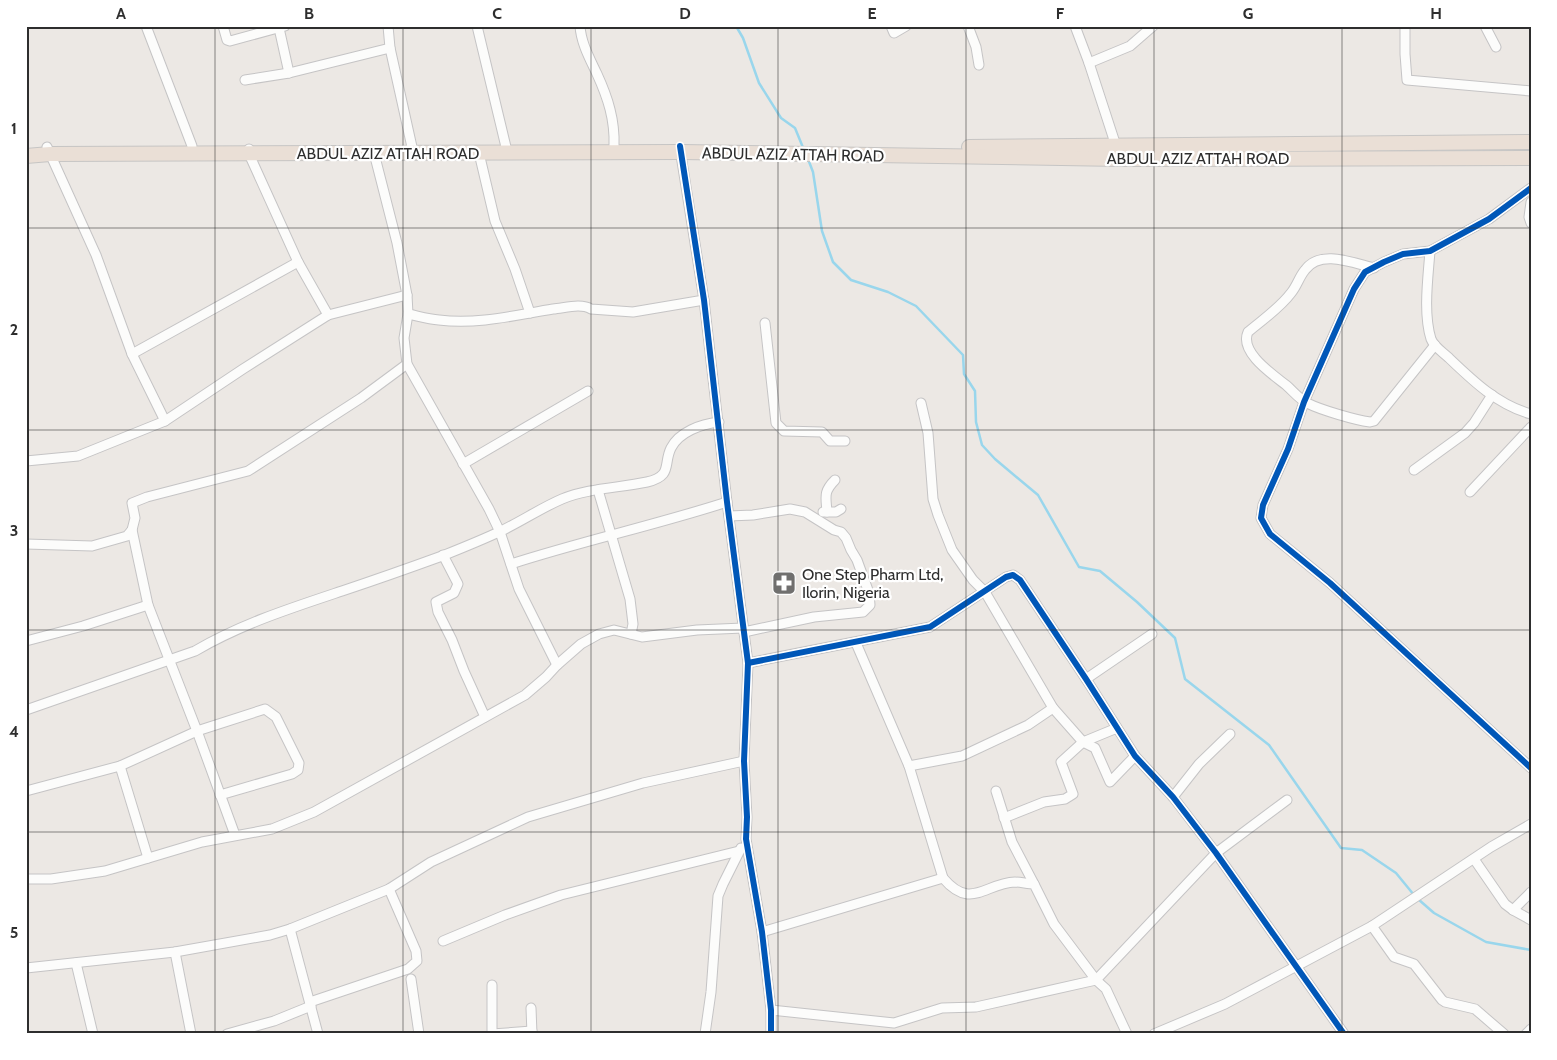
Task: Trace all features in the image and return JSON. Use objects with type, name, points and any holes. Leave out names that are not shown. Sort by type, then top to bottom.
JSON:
[{"type":"highway","name":"ABDUL AZIZ ATTAH ROAD","points":[[1118,152],[1531,142]]},
{"type":"highway","name":"ABDUL AZIZ ATTAH ROAD","points":[[26,156],[48,150],[192,146],[249,150],[374,153],[680,149]]},
{"type":"highway","name":"ABDUL AZIZ ATTAH ROAD","points":[[26,147],[48,150],[249,150],[614,146],[806,151],[1118,152],[1531,158]]},
{"type":"street","points":[[146,26],[192,146]]},
{"type":"street","points":[[223,26],[227,40],[282,27],[289,73]]},
{"type":"street","points":[[388,26],[390,48],[412,147]]},
{"type":"street","points":[[477,26],[506,146]]},
{"type":"street","points":[[580,26],[582,41],[612,115],[615,130],[614,146]]},
{"type":"street","points":[[891,26],[894,33],[906,26]]},
{"type":"street","points":[[968,26],[976,47],[979,65]]},
{"type":"street","points":[[1075,26],[1118,152]]},
{"type":"street","points":[[1089,63],[1130,46],[1153,26]]},
{"type":"street","points":[[1405,26],[1404,54],[1407,80],[1531,91]]},
{"type":"street","points":[[1485,26],[1496,47]]},
{"type":"street","points":[[245,80],[289,73],[390,48]]},
{"type":"street","points":[[680,149],[704,300],[748,663],[744,761],[747,817],[746,839],[762,932],[771,1010],[771,1034]]},
{"type":"street","points":[[48,150],[96,256],[132,354],[165,421]]},
{"type":"street","points":[[249,150],[298,262],[328,316]]},
{"type":"street","points":[[374,153],[397,243],[407,295],[408,314],[404,338],[407,364],[500,532],[519,589],[557,665]]},
{"type":"street","points":[[479,153],[495,221],[515,269],[530,313]]},
{"type":"street","points":[[1531,188],[1489,219],[1430,251],[1404,254],[1364,272],[1354,288],[1304,402],[1288,449],[1263,504],[1261,518],[1270,534],[1330,583],[1531,768]]},
{"type":"street","points":[[1531,202],[1529,217],[1531,223]]},
{"type":"street","points":[[1430,251],[1427,298],[1431,339],[1475,382],[1492,395],[1523,412],[1531,414]]},
{"type":"street","points":[[1374,268],[1334,259],[1323,259],[1314,263],[1305,269],[1286,300],[1248,332],[1246,345],[1268,372],[1304,402],[1365,422],[1374,421],[1435,345]]},
{"type":"street","points":[[132,354],[298,262]]},
{"type":"street","points":[[26,461],[78,456],[165,421],[328,316],[407,295]]},
{"type":"street","points":[[408,314],[438,320],[462,321],[502,319],[530,313],[586,306],[591,309],[633,312],[704,300]]},
{"type":"street","points":[[765,323],[776,423],[779,428],[784,431],[822,432],[830,441],[845,441]]},
{"type":"street","points":[[26,544],[92,546],[127,536],[132,530],[135,518],[132,503],[147,497],[248,471],[361,398],[407,364]]},
{"type":"street","points":[[464,464],[588,391]]},
{"type":"street","points":[[1414,470],[1465,433],[1474,424],[1492,395]]},
{"type":"street","points":[[921,402],[928,433],[933,499],[952,550],[985,592],[1053,708],[1083,742],[1095,748],[1110,782],[1135,756]]},
{"type":"street","points":[[26,710],[195,651],[220,636],[264,617],[443,555],[500,532],[562,499],[598,490],[648,482],[659,478],[666,470],[669,453],[677,441],[693,429],[705,424],[718,422]]},
{"type":"street","points":[[1470,492],[1531,427]]},
{"type":"street","points":[[828,512],[827,488],[834,480]]},
{"type":"street","points":[[598,490],[630,599],[633,624],[631,634]]},
{"type":"street","points":[[511,564],[568,546],[661,522],[727,502]]},
{"type":"street","points":[[26,879],[51,879],[105,871],[202,842],[272,829],[314,812],[525,695],[546,678],[557,665],[581,644],[599,634],[614,630],[642,636],[697,630],[744,630],[863,612],[870,605],[858,560],[850,550],[846,538],[841,532],[827,526],[806,512],[790,509],[753,515],[729,516]]},
{"type":"street","points":[[813,516],[836,512],[841,509]]},
{"type":"street","points":[[132,530],[148,605],[197,731],[234,836]]},
{"type":"street","points":[[443,555],[458,584],[454,593],[436,602],[438,612],[485,717]]},
{"type":"street","points":[[748,663],[930,627],[1006,577],[1013,575],[1020,580],[1135,756],[1172,797],[1216,853],[1344,1034]]},
{"type":"street","points":[[26,641],[83,626],[148,605]]},
{"type":"street","points":[[1086,679],[1152,634]]},
{"type":"street","points":[[856,642],[909,766],[944,878],[948,884],[970,895],[1016,882],[1034,884]]},
{"type":"street","points":[[909,766],[962,756],[1028,725],[1053,708]]},
{"type":"street","points":[[26,791],[120,766],[197,731],[265,709],[276,717],[299,763],[298,770],[292,774],[220,795]]},
{"type":"street","points":[[1004,818],[1044,802],[1065,799],[1073,794],[1061,762],[1083,742],[1118,728]]},
{"type":"street","points":[[1172,797],[1199,764],[1230,734]]},
{"type":"street","points":[[26,968],[176,952],[290,930],[389,889],[431,862],[528,817],[643,783],[744,761]]},
{"type":"street","points":[[120,766],[148,858]]},
{"type":"street","points":[[996,791],[1012,842],[1054,924],[1096,980],[1106,989],[1127,1034]]},
{"type":"street","points":[[771,1010],[894,1023],[942,1008],[976,1007],[1096,980],[1216,853],[1287,800]]},
{"type":"street","points":[[1154,1034],[1225,1004],[1372,926],[1474,858],[1531,824]]},
{"type":"street","points":[[705,1034],[711,992],[718,896],[746,839]]},
{"type":"street","points":[[443,941],[504,915],[561,895],[739,851]]},
{"type":"street","points":[[1474,858],[1505,904],[1531,920]]},
{"type":"street","points":[[762,932],[944,878]]},
{"type":"street","points":[[227,1034],[274,1021],[310,1004],[408,969],[417,961],[416,951],[389,889]]},
{"type":"street","points":[[1513,910],[1531,892]]},
{"type":"street","points":[[1372,926],[1394,957],[1414,964],[1442,1000],[1476,1009],[1504,1034]]},
{"type":"street","points":[[290,930],[318,1034]]},
{"type":"street","points":[[176,952],[191,1034]]},
{"type":"street","points":[[76,963],[93,1034]]},
{"type":"street","points":[[411,979],[419,1034]]},
{"type":"street","points":[[492,985],[492,1034],[532,1032],[531,1008]]},
{"type":"street","points":[[1526,1034],[1531,1029]]},
{"type":"waterway","points":[[736,26],[743,38],[759,83],[781,118],[795,128],[804,150]]},
{"type":"waterway","points":[[808,159],[813,172],[822,231],[833,262],[851,280],[888,292],[916,306],[963,355],[964,374],[975,391],[976,422],[982,445],[995,459],[1038,495],[1079,567],[1100,571],[1137,602],[1175,638],[1185,679],[1269,745],[1341,848],[1362,850],[1396,873],[1414,895]]},
{"type":"waterway","points":[[1418,899],[1434,913],[1486,942],[1531,950]]},
{"type":"cycle path","points":[[680,146],[704,300],[748,663],[744,761],[747,817],[746,839],[762,932],[771,1010],[771,1034]]},
{"type":"cycle path","points":[[1531,188],[1489,219],[1430,251],[1403,254],[1365,272],[1354,289],[1304,402],[1288,449],[1263,505],[1261,518],[1270,534],[1330,583],[1531,768]]},
{"type":"cycle path","points":[[748,663],[930,627],[1006,577],[1013,575],[1020,580],[1135,756],[1173,797],[1216,853],[1344,1034]]},
{"type":"place","name":"One Step Pharm Ltd, Ilorin, Nigeria","points":[[784,583]]}]
